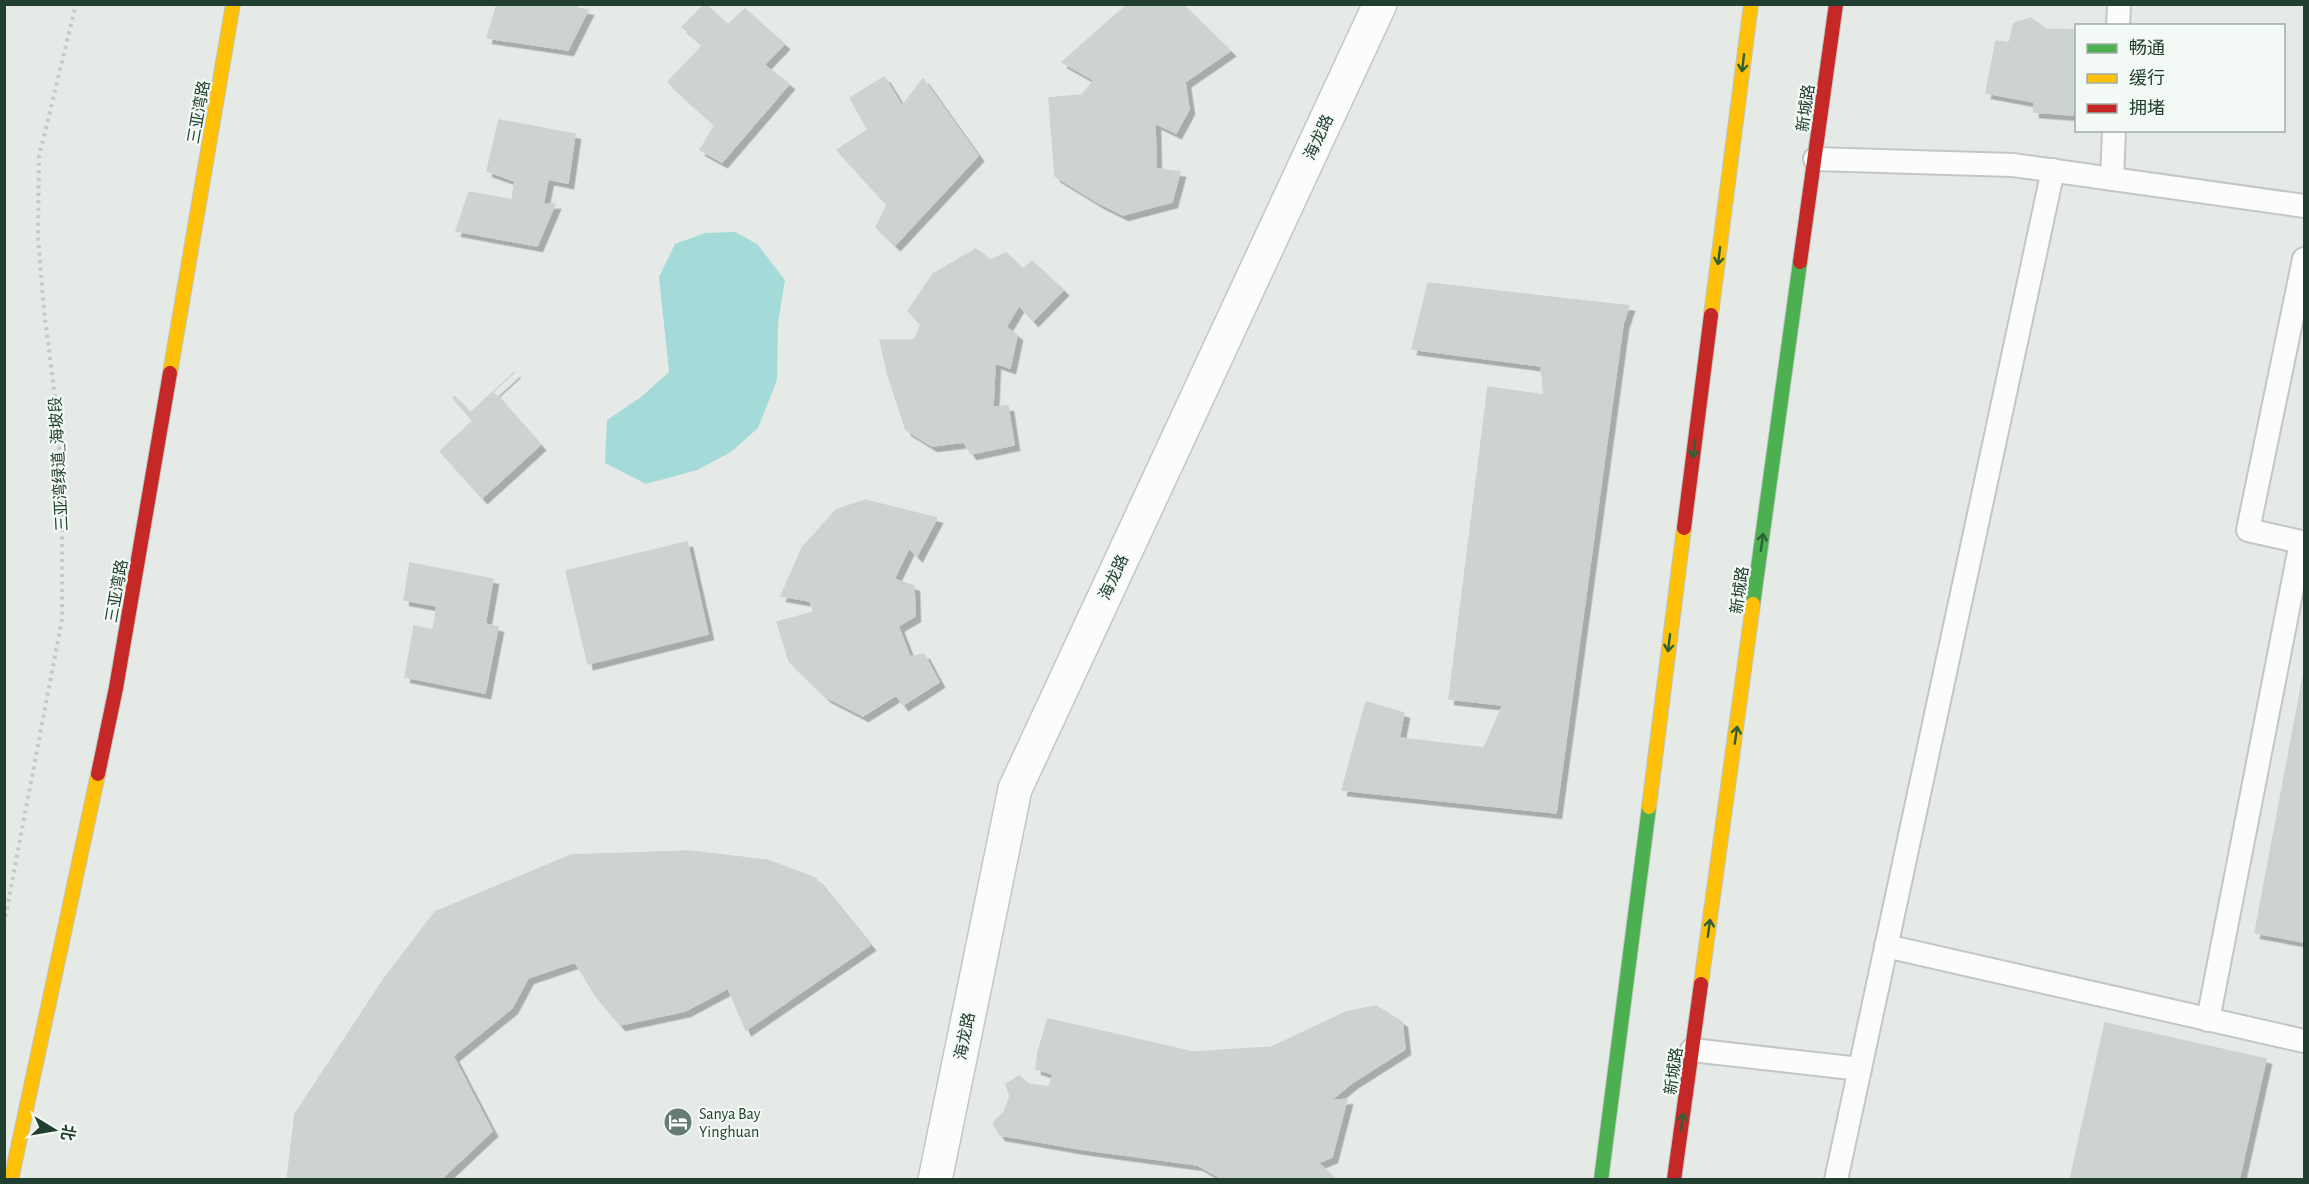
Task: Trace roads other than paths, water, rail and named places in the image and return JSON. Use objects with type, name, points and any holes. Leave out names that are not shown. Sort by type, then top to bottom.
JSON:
[{"type":"main road","name":"三亚湾路","points":[[11,1179],[116,688],[233,4]]},
{"type":"main road","points":[[1601,1179],[1751,4]]},
{"type":"main road","name":"新城路","points":[[1674,1179],[1836,4]]},
{"type":"street","name":"海龙路","points":[[935,1179],[1015,789],[1380,4]]},
{"type":"lane","points":[[2118,24],[2119,4]]},
{"type":"lane","points":[[2112,179],[2114,132]]},
{"type":"lane","points":[[1815,159],[2013,165],[2304,206]]},
{"type":"lane","points":[[1836,1179],[2053,170]]},
{"type":"lane","points":[[2208,1020],[2301,542],[2248,530],[2304,259]]},
{"type":"lane","points":[[1886,946],[2304,1041]]},
{"type":"lane","points":[[1692,1050],[1860,1069]]},
{"type":"water","points":[[735,232],[757,244],[785,280],[778,323],[777,380],[758,428],[731,452],[697,470],[646,484],[605,463],[607,420],[641,397],[669,372],[659,277],[675,244],[705,233]]},
{"type":"place","name":"Sanya Bay Yinghuan","points":[[678,1122]]}]
